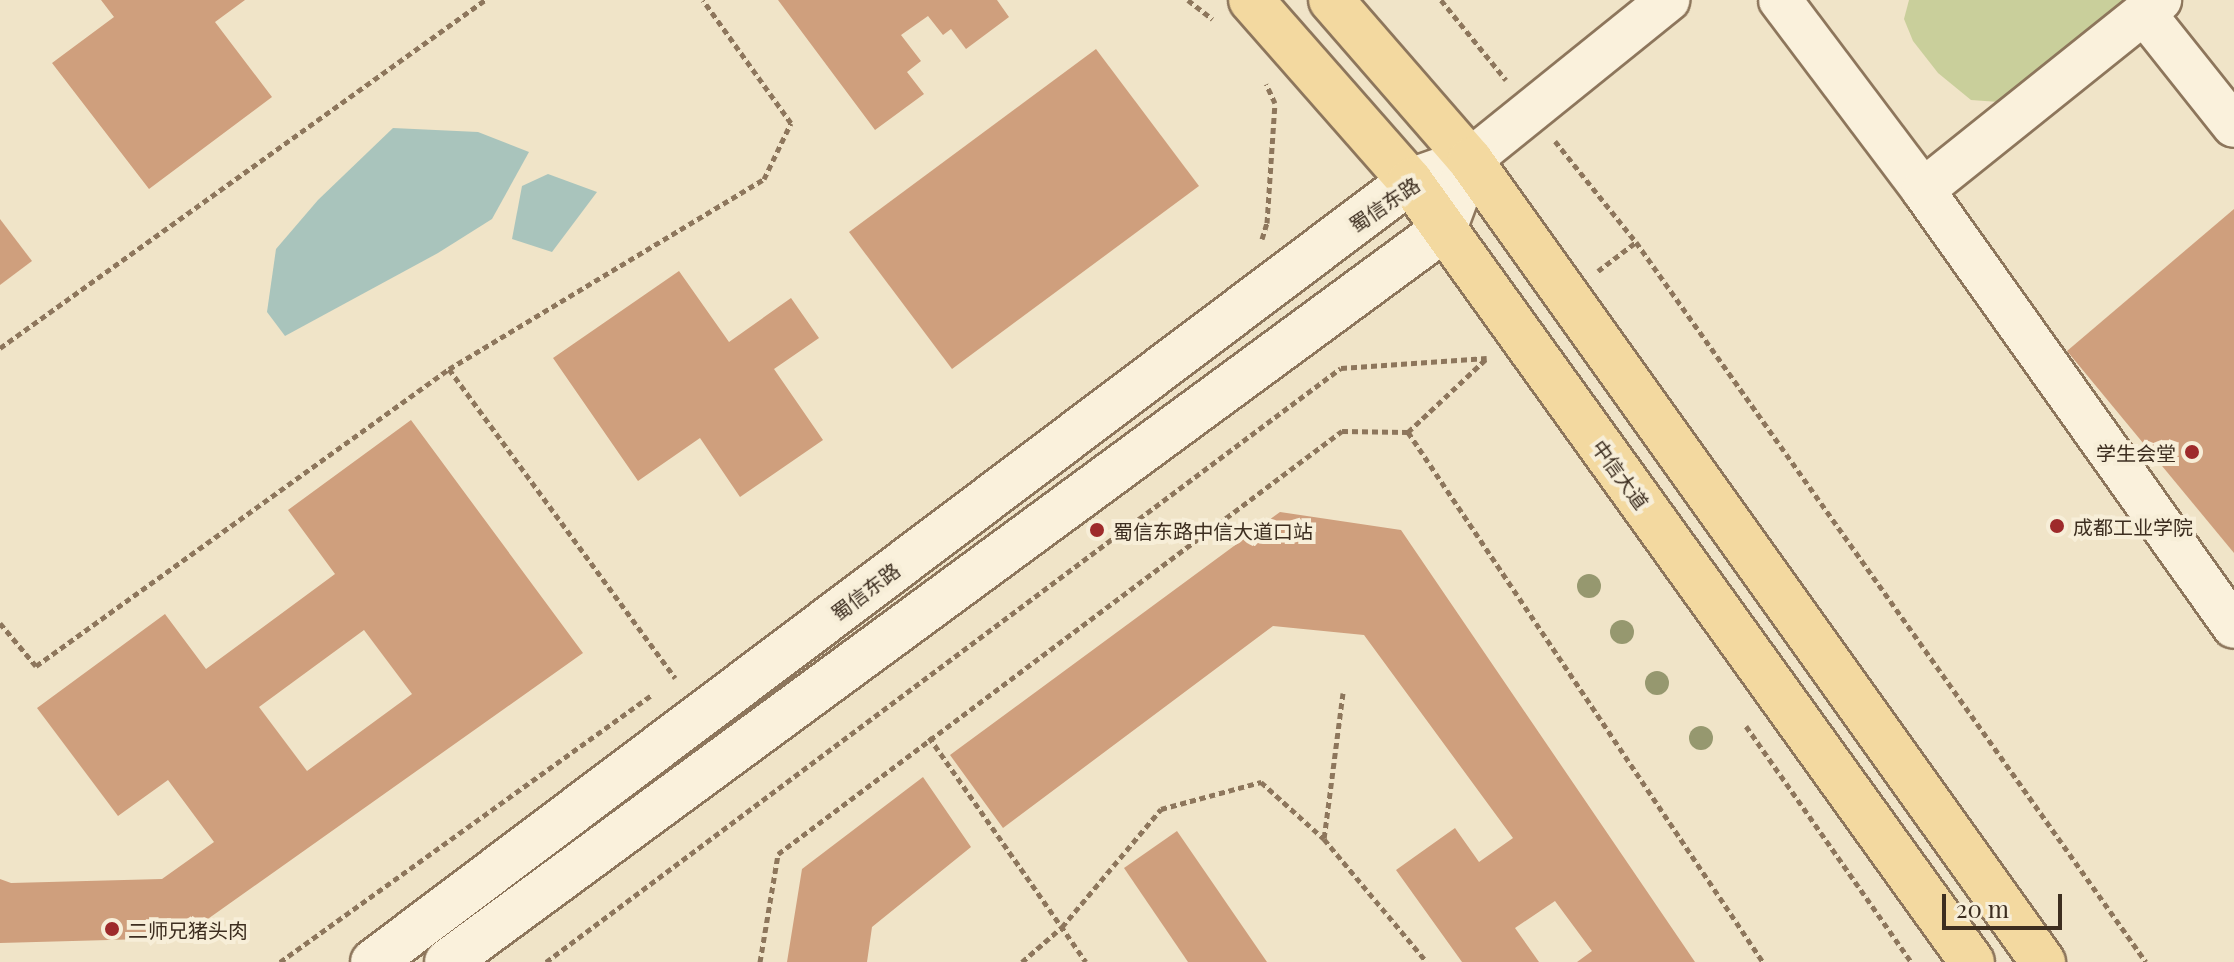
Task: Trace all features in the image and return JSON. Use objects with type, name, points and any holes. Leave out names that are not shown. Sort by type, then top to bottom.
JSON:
[{"type":"main road","points":[[1331,0],[1470,160],[2043,962]]},
{"type":"main road","name":"中信大道","points":[[1237,14],[1410,181],[1972,962]]},
{"type":"main road","points":[[447,962],[1444,229],[1470,160]]},
{"type":"main road","name":"蜀信东路","points":[[373,962],[1410,181],[1470,160]]},
{"type":"street","points":[[1470,160],[1668,0]]},
{"type":"street","points":[[1780,0],[1923,190],[2234,627]]},
{"type":"street","points":[[1923,190],[2152,7],[2234,126]]},
{"type":"path","points":[[0,348],[485,0]]},
{"type":"path","points":[[0,623],[36,666],[449,369],[764,179],[791,123],[703,0]]},
{"type":"path","points":[[1188,0],[1237,14]]},
{"type":"path","points":[[1258,249],[1267,223],[1275,103],[1262,77]]},
{"type":"path","points":[[1636,242],[2146,962]]},
{"type":"path","points":[[1487,358],[1496,371]]},
{"type":"path","points":[[760,962],[778,854],[929,737],[1342,431],[1408,432],[1487,358]]},
{"type":"path","points":[[546,962],[1341,368],[1487,358]]},
{"type":"path","points":[[449,369],[675,678]]},
{"type":"path","points":[[1408,432],[1763,962]]},
{"type":"path","points":[[280,962],[688,668]]},
{"type":"path","points":[[1324,839],[1343,693]]},
{"type":"path","points":[[1740,718],[1911,962]]},
{"type":"path","points":[[929,737],[1086,962]]},
{"type":"path","points":[[1022,962],[1062,927],[1161,809],[1261,782],[1324,839],[1427,962]]},
{"type":"green space","points":[[1909,0],[2145,0],[2013,103],[1971,100],[1938,73],[1913,41],[1904,19]]},
{"type":"water","points":[[393,128],[478,132],[529,152],[492,219],[438,253],[285,336],[267,312],[276,249],[318,200]]},
{"type":"water","points":[[548,174],[597,192],[552,252],[512,239],[522,186]]},
{"type":"building","points":[[101,0],[245,0],[215,22],[272,97],[149,189],[52,63],[114,17]]},
{"type":"building","points":[[778,0],[997,0],[1009,17],[966,49],[951,29],[943,35],[928,16],[901,35],[921,61],[907,72],[924,94],[875,130]]},
{"type":"building","points":[[1096,49],[1199,186],[952,369],[849,232]]},
{"type":"building","name":"学生会堂","points":[[2234,209],[2234,553],[2067,351]]},
{"type":"building","points":[[0,219],[32,261],[0,285]]},
{"type":"building","points":[[679,271],[729,342],[791,298],[819,338],[774,369],[823,440],[740,497],[700,438],[638,481],[553,358]]},
{"type":"building","points":[[411,420],[583,653],[181,938],[0,943],[0,879],[11,883],[162,879],[214,842],[168,780],[118,816],[37,708],[165,614],[206,669],[335,574],[288,510]],"holes":[[[364,630],[412,694],[307,771],[259,707]]]},
{"type":"building","points":[[1280,512],[1401,530],[1695,962],[1577,962],[1592,951],[1555,901],[1515,928],[1539,962],[1462,962],[1396,870],[1455,828],[1479,862],[1513,838],[1364,635],[1273,626],[1003,828],[950,755]]},
{"type":"building","points":[[923,777],[971,847],[872,927],[867,962],[787,962],[802,869]]},
{"type":"building","points":[[1177,831],[1267,962],[1188,962],[1124,868]]},
{"type":"place","name":"学生会堂","points":[[2192,452]]},
{"type":"place","name":"成都工业学院","points":[[2057,526]]},
{"type":"place","name":"蜀信东路中信大道口站","points":[[1097,530]]},
{"type":"place","name":"二师兄猪头肉","points":[[112,929]]}]
